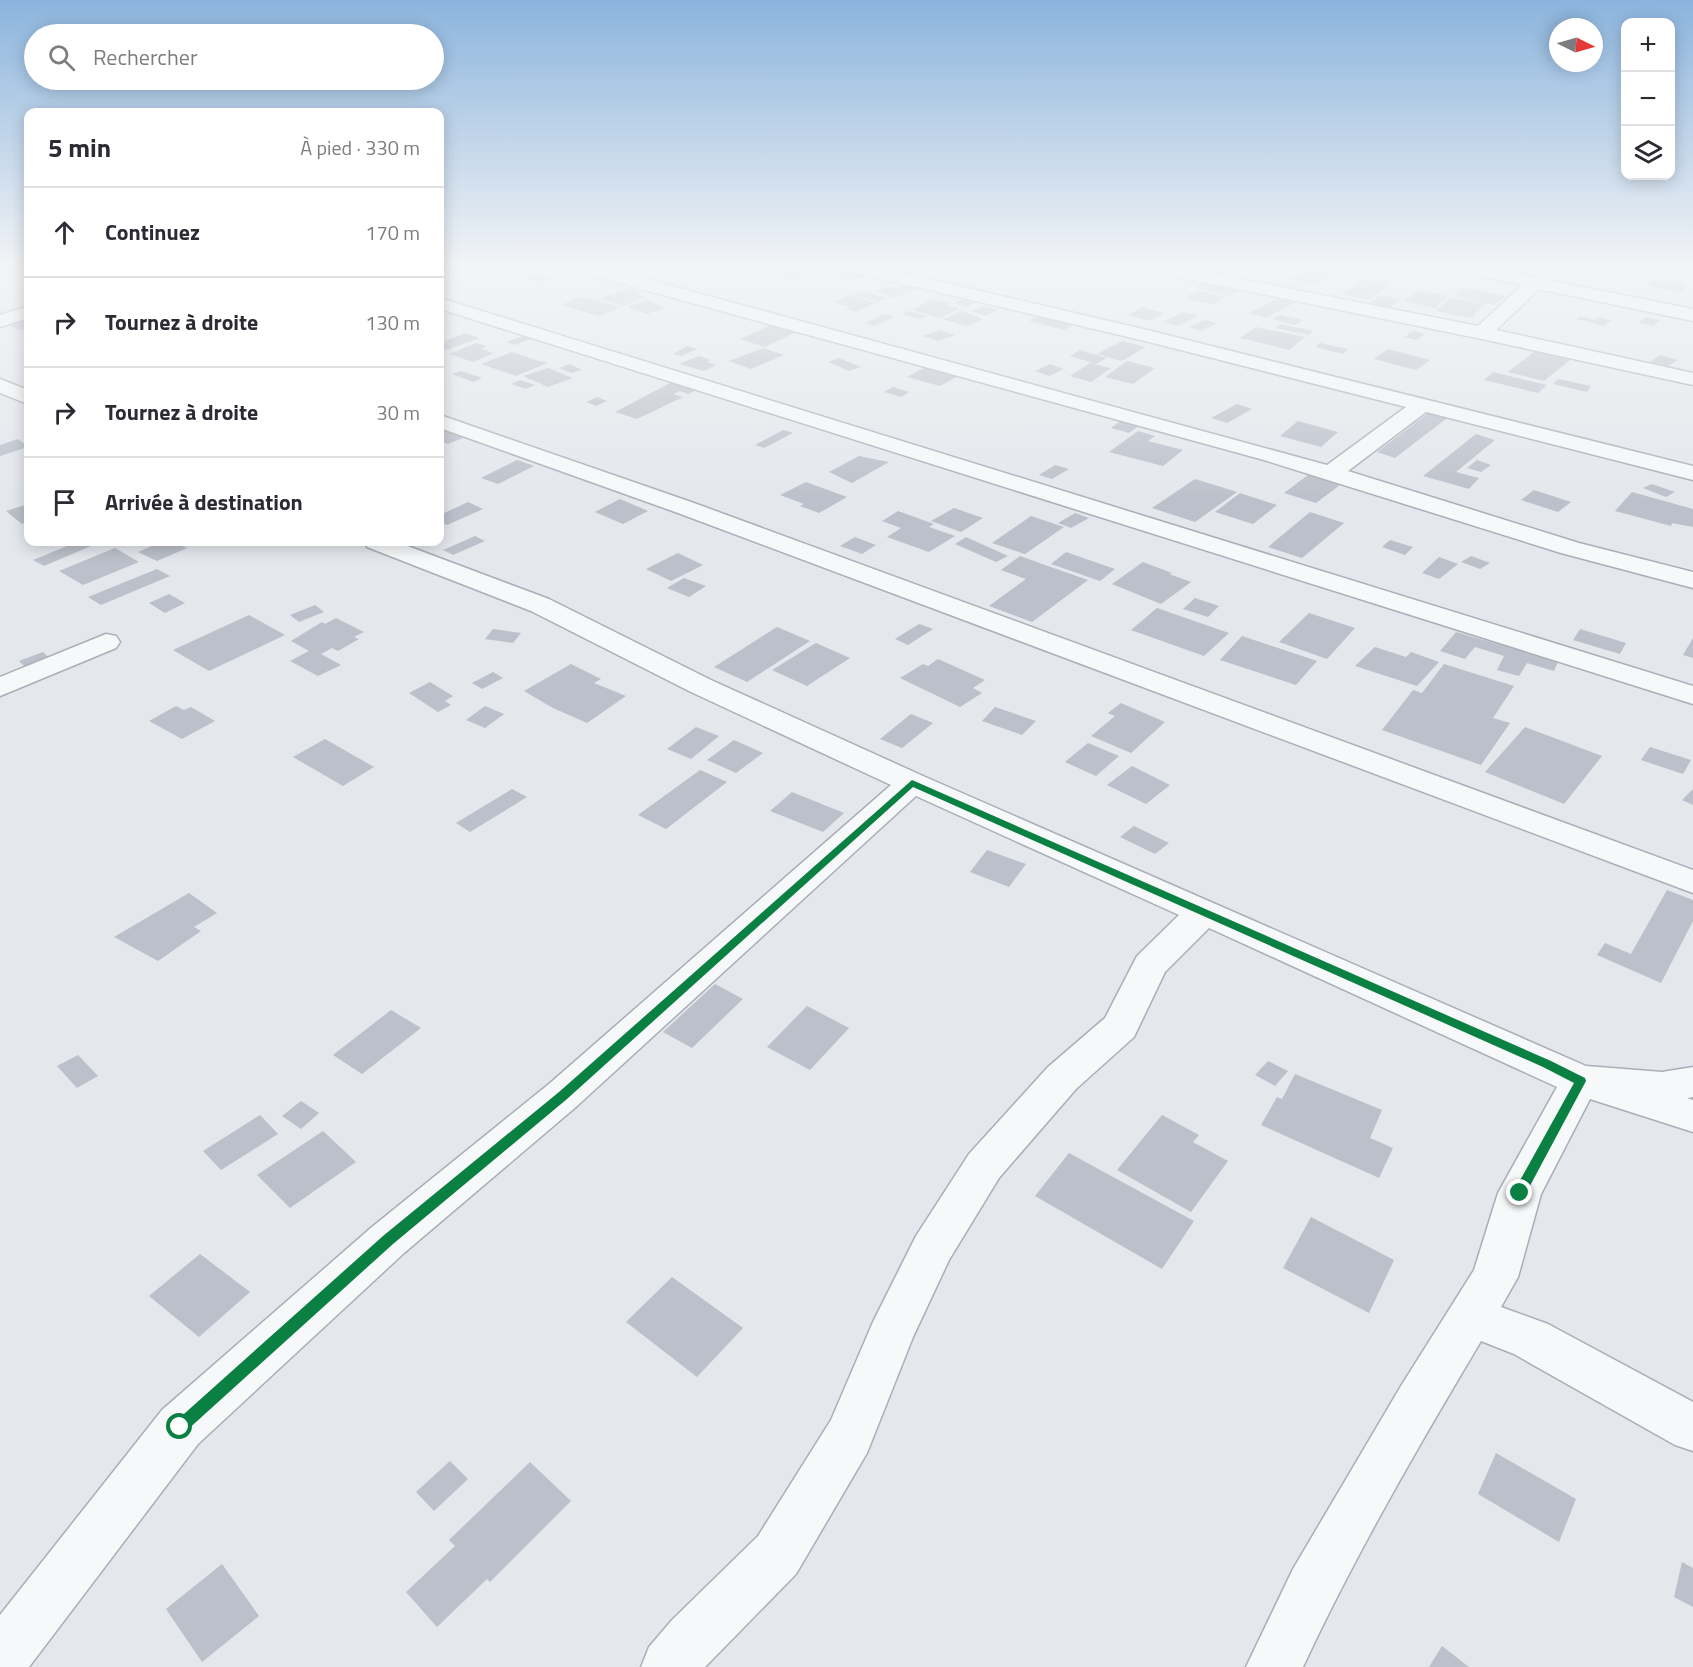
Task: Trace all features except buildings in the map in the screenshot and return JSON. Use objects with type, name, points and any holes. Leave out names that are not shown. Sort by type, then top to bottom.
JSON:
[{"type":"street","points":[[577,346],[1693,695]]},
{"type":"street","points":[[871,346],[1272,455],[1570,548],[1693,580]]},
{"type":"street","points":[[1186,346],[1693,473]]},
{"type":"street","points":[[1539,346],[1693,380]]},
{"type":"street","points":[[0,386],[24,396]]},
{"type":"street","points":[[1331,473],[1424,405]]},
{"type":"street","points":[[444,422],[686,508],[1693,882]]},
{"type":"street","points":[[386,546],[540,605],[701,686],[912,783],[1536,1059],[1580,1081],[1693,1116]]},
{"type":"street","points":[[0,687],[106,642]]},
{"type":"street","points":[[0,1656],[5,1653],[180,1427],[388,1240],[563,1095],[912,783]]},
{"type":"street","points":[[669,1667],[692,1640],[777,1555],[849,1436],[890,1337],[932,1249],[984,1167],[1062,1078],[1120,1027],[1150,965],[1204,912]]},
{"type":"street","points":[[1580,1081],[1662,1088],[1693,1083]]},
{"type":"street","points":[[1274,1667],[1312,1588],[1418,1402],[1496,1277],[1520,1193],[1580,1081]]},
{"type":"street","points":[[1471,1317],[1531,1339],[1693,1428]]},
{"type":"route","points":[[180,1427],[388,1240],[563,1095],[912,783],[1547,1064],[1580,1081],[1520,1193]]}]
